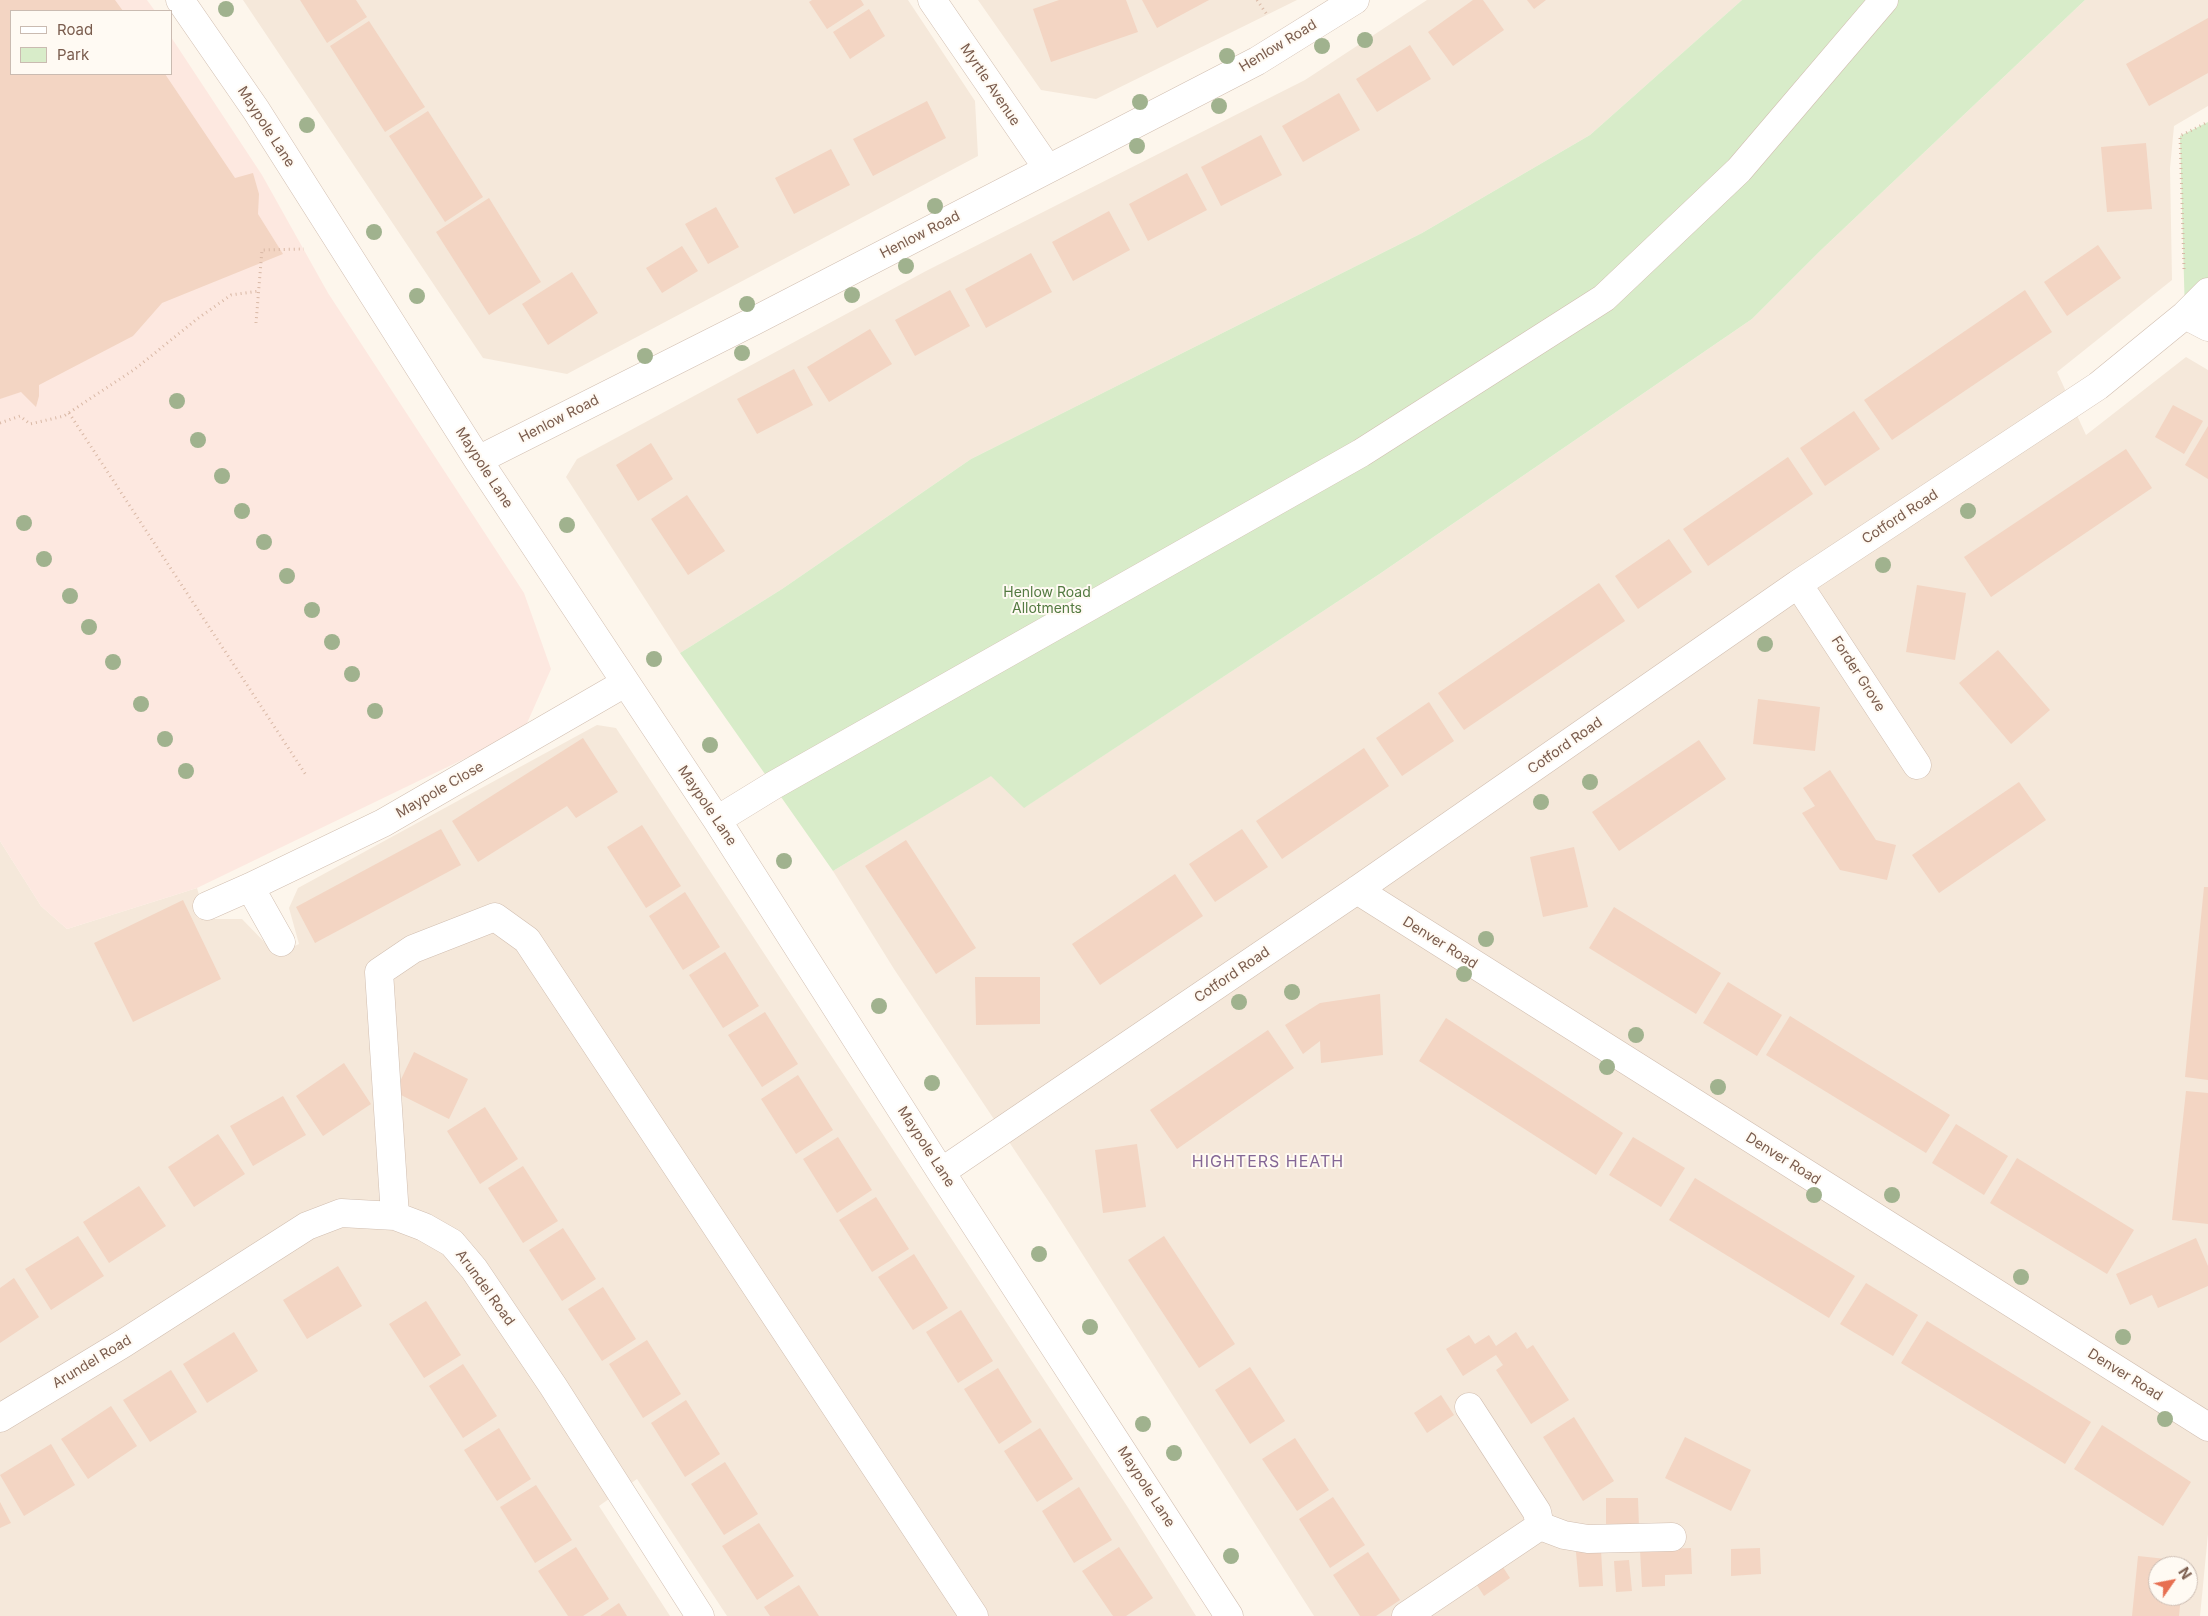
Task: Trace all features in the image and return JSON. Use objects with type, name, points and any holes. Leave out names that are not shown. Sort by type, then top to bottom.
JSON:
[{"type":"street","name":"Maypole Lane","points":[[180,0],[256,110],[478,460],[717,820],[1229,1616]]},
{"type":"street","name":"Myrtle Avenue","points":[[932,0],[1048,169]]},
{"type":"street","name":"Henlow Road","points":[[478,460],[1257,61],[1354,0]]},
{"type":"street","points":[[717,820],[1361,453],[1604,298],[1738,170],[1884,0]]},
{"type":"street","name":"Cotford Road","points":[[942,1172],[1357,890],[1798,584],[2197,321],[2208,292]]},
{"type":"street","name":"Forder Grove","points":[[1798,584],[1917,765]]},
{"type":"street","name":"Maypole Close","points":[[206,906],[383,823],[624,682]]},
{"type":"street","points":[[250,887],[281,942]]},
{"type":"street","name":"Denver Road","points":[[1357,890],[2208,1427]]},
{"type":"street","points":[[395,1216],[379,972],[413,949],[495,917],[527,940],[974,1616]]},
{"type":"street","name":"Arundel Road","points":[[0,1418],[124,1343],[307,1226],[341,1213],[395,1216],[424,1227],[452,1243],[474,1269],[558,1394],[700,1616]]},
{"type":"street","points":[[1469,1407],[1537,1512],[1540,1526]]},
{"type":"street","points":[[1540,1526],[1564,1535],[1588,1539],[1672,1537]]},
{"type":"street","points":[[1406,1616],[1540,1526]]},
{"type":"path","points":[[2197,321],[2180,136],[2208,122]]},
{"type":"path","points":[[256,323],[262,250],[314,249],[335,234]]},
{"type":"path","points":[[0,423],[20,416],[30,424],[64,416],[134,370],[231,294],[259,291]]},
{"type":"path","points":[[69,413],[306,775]]},
{"type":"shaded area","points":[[0,0],[147,0],[154,10],[10,10],[10,75],[172,75],[172,39],[262,175],[328,293],[524,593],[551,669],[524,730],[197,888],[67,929],[41,906],[0,841]]},
{"type":"shaded area","points":[[243,0],[908,0],[975,101],[978,156],[567,374],[483,358]]},
{"type":"shaded area","points":[[978,0],[1297,0],[1096,99],[1041,90]]},
{"type":"shaded area","points":[[1427,0],[1742,0],[1590,135],[1422,233],[971,459],[782,589],[680,653],[566,477],[577,459],[926,271],[1305,80]]},
{"type":"shaded area","points":[[2085,0],[2208,0],[2208,106],[2174,126],[2170,168],[2172,280],[2057,372],[2086,435],[2186,357],[2208,370],[2208,1534],[2200,1616],[1314,1616],[1051,1205],[894,969],[833,871],[991,775],[1025,807],[1378,575],[1752,319],[1819,252]]},
{"type":"shaded area","points":[[597,725],[616,728],[1127,1506],[1196,1616],[727,1616],[637,1479],[599,1506],[670,1616],[0,1616],[0,841],[41,906],[67,929],[197,888],[206,919],[242,919],[276,954],[299,944],[289,908],[298,888]]},
{"type":"green space","name":"Henlow Road Allotments","points":[[1742,0],[2085,0],[1819,252],[1752,319],[1378,575],[1024,808],[991,776],[833,871],[680,653],[782,589],[971,459],[1422,233],[1590,135]]},
{"type":"green space","points":[[2208,122],[2208,327],[2185,315],[2180,136]]},
{"type":"building","points":[[0,0],[115,0],[122,10],[10,10],[10,75],[166,75],[235,178],[253,173],[259,194],[258,214],[283,254],[162,303],[133,336],[39,385],[36,407],[21,392],[0,399]]},
{"type":"building","points":[[300,0],[356,0],[367,17],[327,43]]},
{"type":"building","points":[[812,0],[861,0],[864,5],[827,29],[809,2]]},
{"type":"building","points":[[1059,0],[1126,0],[1138,32],[1051,62],[1033,9]]},
{"type":"building","points":[[1142,0],[1209,0],[1157,28]]},
{"type":"building","points":[[1473,0],[1483,0],[1504,30],[1453,66],[1428,32]]},
{"type":"building","points":[[1527,0],[1546,0],[1534,9]]},
{"type":"building","points":[[869,9],[885,36],[850,59],[833,32]]},
{"type":"building","points":[[2208,18],[2208,73],[2149,106],[2126,64]]},
{"type":"building","points":[[369,21],[425,107],[385,132],[330,46]]},
{"type":"building","points":[[1410,45],[1431,79],[1377,112],[1356,79]]},
{"type":"building","points":[[1339,93],[1360,130],[1303,162],[1282,126]]},
{"type":"building","points":[[927,101],[946,138],[873,176],[853,139]]},
{"type":"building","points":[[428,111],[483,197],[445,222],[389,136]]},
{"type":"building","points":[[1261,135],[1282,175],[1221,206],[1201,167]]},
{"type":"building","points":[[2146,143],[2152,209],[2107,212],[2101,147]]},
{"type":"building","points":[[831,149],[850,185],[794,214],[775,178]]},
{"type":"building","points":[[1187,173],[1207,210],[1148,241],[1129,204]]},
{"type":"building","points":[[489,198],[541,282],[489,315],[436,232]]},
{"type":"building","points":[[716,207],[739,247],[708,264],[685,224]]},
{"type":"building","points":[[1109,211],[1130,250],[1073,281],[1052,242]]},
{"type":"building","points":[[2098,245],[2121,278],[2067,316],[2044,282]]},
{"type":"building","points":[[682,246],[698,271],[662,293],[646,268]]},
{"type":"building","points":[[1031,253],[1052,292],[986,328],[965,289]]},
{"type":"building","points":[[572,272],[598,313],[548,345],[522,304]]},
{"type":"building","points":[[950,290],[970,326],[915,356],[895,320]]},
{"type":"building","points":[[2025,290],[2052,332],[1892,440],[1864,400]]},
{"type":"building","points":[[870,329],[892,364],[829,402],[807,367]]},
{"type":"building","points":[[794,369],[813,405],[757,434],[737,399]]},
{"type":"building","points":[[2173,405],[2203,421],[2184,454],[2155,437]]},
{"type":"building","points":[[1854,411],[1880,449],[1825,486],[1800,448]]},
{"type":"building","points":[[2208,426],[2208,479],[2185,465]]},
{"type":"building","points":[[651,443],[673,479],[638,501],[616,465]]},
{"type":"building","points":[[2126,449],[2152,488],[1991,597],[1964,557]]},
{"type":"building","points":[[1788,457],[1813,494],[1708,566],[1683,529]]},
{"type":"building","points":[[687,495],[725,551],[688,575],[651,519]]},
{"type":"building","points":[[1669,539],[1692,572],[1638,609],[1615,576]]},
{"type":"building","points":[[1599,583],[1625,621],[1464,730],[1438,693]]},
{"type":"building","points":[[1917,585],[1966,593],[1955,660],[1906,652]]},
{"type":"building","points":[[1998,650],[2050,710],[2011,744],[1959,683]]},
{"type":"building","points":[[1758,699],[1820,707],[1815,751],[1753,744]]},
{"type":"building","points":[[1429,702],[1454,741],[1402,776],[1376,738]]},
{"type":"building","points":[[583,738],[618,792],[576,818],[567,806],[478,862],[452,821]]},
{"type":"building","points":[[1699,740],[1726,779],[1619,851],[1592,812]]},
{"type":"building","points":[[1364,748],[1389,786],[1282,859],[1256,821]]},
{"type":"building","points":[[1830,770],[1876,840],[1896,845],[1887,880],[1840,870],[1802,813],[1815,806],[1803,788]]},
{"type":"building","points":[[2019,782],[2046,820],[1939,893],[1912,855]]},
{"type":"building","points":[[642,825],[681,886],[646,908],[607,847]]},
{"type":"building","points":[[441,829],[461,865],[315,943],[296,907]]},
{"type":"building","points":[[1242,829],[1268,867],[1215,902],[1189,864]]},
{"type":"building","points":[[906,840],[976,948],[936,974],[865,866]]},
{"type":"building","points":[[1574,847],[1588,907],[1543,917],[1530,857]]},
{"type":"building","points":[[1175,874],[1203,916],[1100,985],[1072,944]]},
{"type":"building","points":[[2204,887],[2208,887],[2208,1080],[2185,1077]]},
{"type":"building","points":[[685,892],[720,947],[683,970],[649,916]]},
{"type":"building","points":[[183,900],[221,979],[133,1022],[94,943]]},
{"type":"building","points":[[1614,907],[1721,973],[1696,1014],[1589,948]]},
{"type":"building","points":[[725,952],[759,1006],[723,1028],[689,975]]},
{"type":"building","points":[[975,977],[1040,977],[1040,1024],[976,1025]]},
{"type":"building","points":[[1728,982],[1782,1015],[1757,1056],[1703,1023]]},
{"type":"building","points":[[1380,994],[1383,1055],[1321,1063],[1320,1041],[1303,1054],[1285,1025],[1320,1003]]},
{"type":"building","points":[[765,1012],[798,1064],[762,1087],[728,1035]]},
{"type":"building","points":[[1790,1016],[1950,1115],[1926,1153],[1766,1055]]},
{"type":"building","points":[[1446,1018],[1623,1133],[1596,1175],[1419,1061]]},
{"type":"building","points":[[1268,1030],[1294,1068],[1177,1149],[1150,1110]]},
{"type":"building","points":[[414,1052],[468,1079],[449,1119],[395,1092]]},
{"type":"building","points":[[344,1063],[371,1104],[323,1136],[296,1096]]},
{"type":"building","points":[[798,1075],[833,1130],[796,1154],[761,1099]]},
{"type":"building","points":[[2186,1091],[2208,1093],[2208,1224],[2172,1220]]},
{"type":"building","points":[[283,1096],[306,1135],[253,1166],[230,1126]]},
{"type":"building","points":[[485,1107],[518,1159],[480,1184],[447,1131]]},
{"type":"building","points":[[1956,1124],[2008,1156],[1984,1195],[1932,1163]]},
{"type":"building","points":[[218,1134],[245,1174],[194,1207],[168,1167]]},
{"type":"building","points":[[838,1137],[872,1190],[837,1213],[803,1159]]},
{"type":"building","points":[[1633,1137],[1685,1168],[1661,1207],[1609,1175]]},
{"type":"building","points":[[1137,1144],[1146,1207],[1103,1213],[1095,1150]]},
{"type":"building","points":[[2017,1158],[2134,1230],[2107,1274],[1990,1203]]},
{"type":"building","points":[[523,1166],[558,1221],[523,1243],[488,1188]]},
{"type":"building","points":[[1695,1178],[1855,1276],[1829,1318],[1669,1220]]},
{"type":"building","points":[[139,1186],[166,1226],[109,1263],[83,1222]]},
{"type":"building","points":[[876,1197],[909,1249],[872,1272],[839,1220]]},
{"type":"building","points":[[563,1228],[596,1279],[562,1301],[529,1250]]},
{"type":"building","points":[[78,1236],[104,1276],[51,1310],[25,1269]]},
{"type":"building","points":[[1164,1236],[1235,1344],[1199,1368],[1128,1260]]},
{"type":"building","points":[[2196,1238],[2208,1266],[2208,1286],[2158,1308],[2152,1295],[2130,1305],[2116,1274]]},
{"type":"building","points":[[914,1254],[948,1308],[913,1330],[878,1277]]},
{"type":"building","points":[[338,1266],[362,1306],[307,1339],[283,1300]]},
{"type":"building","points":[[14,1278],[39,1317],[0,1343],[0,1288]]},
{"type":"building","points":[[1866,1283],[1918,1315],[1893,1356],[1840,1324]]},
{"type":"building","points":[[603,1287],[636,1339],[602,1361],[568,1309]]},
{"type":"building","points":[[426,1301],[461,1355],[424,1378],[389,1324]]},
{"type":"building","points":[[961,1310],[993,1361],[958,1383],[926,1332]]},
{"type":"building","points":[[1927,1321],[2091,1422],[2065,1464],[1901,1363]]},
{"type":"building","points":[[234,1332],[258,1371],[207,1403],[183,1364]]},
{"type":"building","points":[[1516,1332],[1527,1349],[1533,1345],[1569,1400],[1531,1424],[1496,1370],[1503,1365],[1496,1355],[1463,1376],[1446,1349],[1469,1335],[1475,1344],[1489,1335],[1496,1346]]},
{"type":"building","points":[[647,1340],[681,1394],[643,1418],[609,1364]]},
{"type":"building","points":[[463,1364],[497,1416],[463,1438],[429,1386]]},
{"type":"building","points":[[1250,1367],[1285,1421],[1250,1444],[1215,1390]]},
{"type":"building","points":[[998,1368],[1032,1422],[999,1444],[964,1389]]},
{"type":"building","points":[[171,1370],[197,1412],[150,1442],[123,1400]]},
{"type":"building","points":[[1441,1395],[1454,1415],[1427,1433],[1414,1413]]},
{"type":"building","points":[[686,1400],[720,1454],[685,1477],[651,1423]]},
{"type":"building","points":[[111,1406],[137,1446],[88,1479],[61,1439]]},
{"type":"building","points":[[1574,1417],[1614,1481],[1583,1501],[1543,1437]]},
{"type":"building","points":[[2102,1425],[2191,1482],[2163,1526],[2074,1469]]},
{"type":"building","points":[[499,1428],[531,1479],[497,1501],[464,1450]]},
{"type":"building","points":[[1040,1428],[1073,1479],[1037,1502],[1004,1451]]},
{"type":"building","points":[[1685,1437],[1751,1470],[1731,1511],[1665,1478]]},
{"type":"building","points":[[1295,1438],[1329,1490],[1297,1511],[1262,1459]]},
{"type":"building","points":[[51,1444],[75,1485],[24,1516],[0,1475]]},
{"type":"building","points":[[725,1462],[758,1514],[724,1535],[691,1484]]},
{"type":"building","points":[[536,1485],[572,1540],[535,1563],[500,1507]]},
{"type":"building","points":[[1079,1487],[1112,1540],[1074,1563],[1042,1511]]},
{"type":"building","points":[[1333,1497],[1365,1545],[1330,1568],[1299,1519]]},
{"type":"building","points":[[1606,1498],[1638,1498],[1639,1527],[1606,1527]]},
{"type":"building","points":[[0,1502],[11,1523],[0,1528]]},
{"type":"building","points":[[759,1523],[794,1576],[757,1600],[722,1546]]},
{"type":"building","points":[[576,1547],[609,1599],[583,1616],[568,1616],[538,1571]]},
{"type":"building","points":[[1119,1547],[1153,1598],[1126,1616],[1113,1616],[1082,1571]]},
{"type":"building","points":[[1691,1548],[1692,1574],[1665,1575],[1665,1586],[1642,1587],[1640,1550]]},
{"type":"building","points":[[1760,1548],[1761,1574],[1731,1576],[1731,1549]]},
{"type":"building","points":[[1601,1550],[1603,1586],[1579,1587],[1576,1552]]},
{"type":"building","points":[[1368,1552],[1400,1600],[1376,1616],[1360,1616],[1333,1575]]},
{"type":"building","points":[[2138,1556],[2148,1557],[2148,1606],[2180,1606],[2179,1616],[2132,1616]]},
{"type":"building","points":[[1629,1560],[1632,1591],[1616,1592],[1614,1561]]},
{"type":"building","points":[[1499,1561],[1510,1578],[1484,1596],[1473,1579]]},
{"type":"building","points":[[799,1585],[819,1616],[770,1616],[764,1607]]},
{"type":"building","points":[[619,1603],[627,1616],[600,1616]]},
{"type":"district","name":"HIGHTERS HEATH","points":[[1268,1162]]}]
